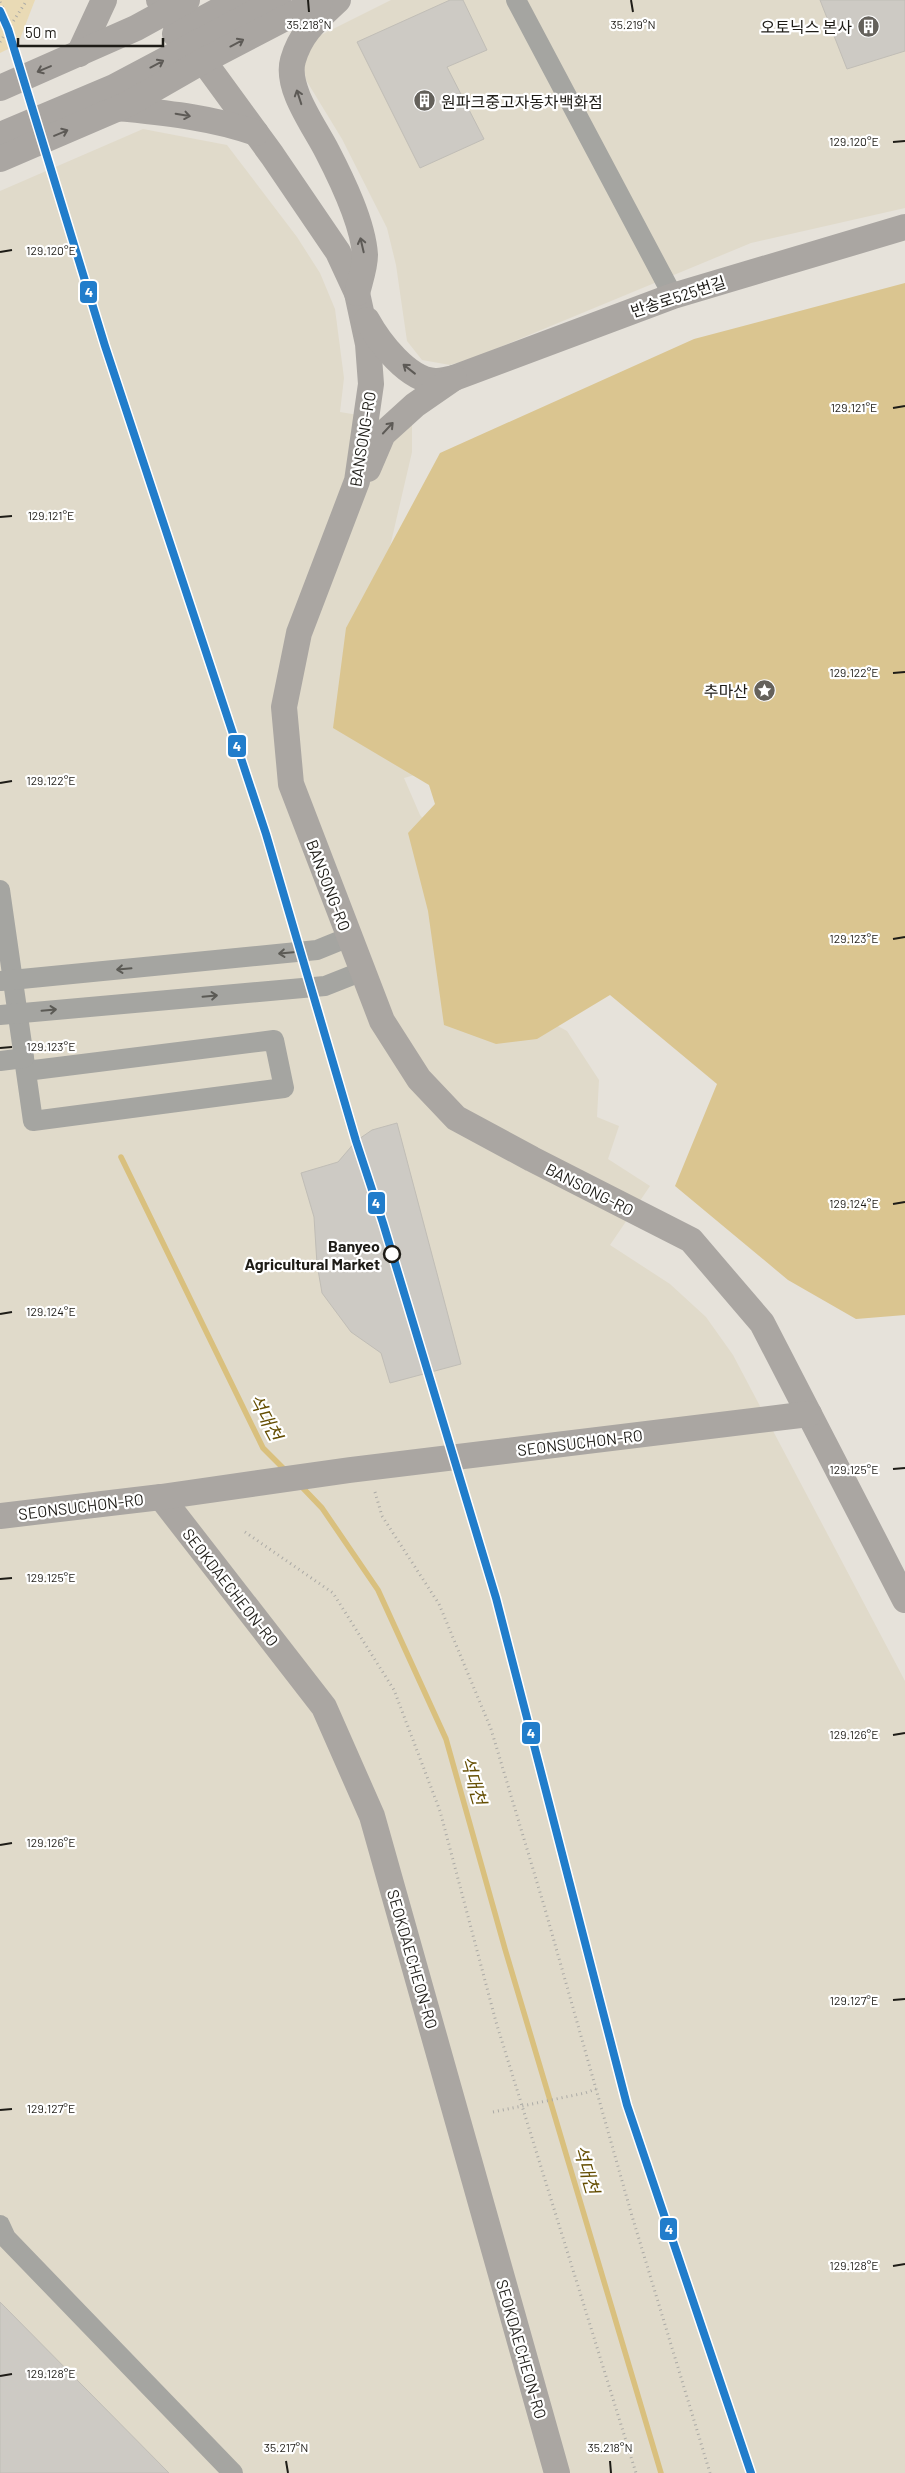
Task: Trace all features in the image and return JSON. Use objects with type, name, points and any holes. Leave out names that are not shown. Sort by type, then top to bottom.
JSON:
[{"type":"main road","points":[[79,54],[104,0]]},
{"type":"main road","points":[[0,116],[105,72],[238,0]]},
{"type":"main road","points":[[0,159],[116,98],[278,0]]},
{"type":"main road","points":[[0,135],[116,98],[203,61],[320,0]]},
{"type":"main road","points":[[338,0],[306,29],[292,61],[294,82],[302,108],[327,150],[353,207],[365,256],[359,301],[383,345],[413,373],[434,381],[454,378]]},
{"type":"main road","points":[[0,88],[79,54],[171,4]]},
{"type":"main road","name":"BANSONG-RO","points":[[171,4],[203,61],[256,133],[338,252],[359,301],[368,344],[370,384],[357,481],[299,633],[284,707],[291,784],[382,1021],[419,1079],[456,1118],[532,1159],[692,1240],[762,1323],[905,1600]]},
{"type":"main road","points":[[116,98],[178,114],[230,124],[256,133]]},
{"type":"main road","name":"반송로525번길","points":[[454,378],[674,296],[905,227]]},
{"type":"main road","points":[[350,502],[383,434],[415,405],[454,378]]},
{"type":"main road","name":"SEONSUCHON-RO","points":[[0,1516],[161,1497],[350,1470],[809,1414]]},
{"type":"main road","name":"SEOKDAECHEON-RO","points":[[161,1497],[324,1707],[372,1816],[557,2473]]},
{"type":"street","points":[[516,0],[674,296]]},
{"type":"street","points":[[0,890],[9,1014],[25,1065],[33,1120],[284,1088],[274,1040],[25,1065],[0,1061]]},
{"type":"street","points":[[6,980],[317,950],[350,937]]},
{"type":"street","points":[[9,1014],[325,986],[363,971]]},
{"type":"street","points":[[0,2225],[6,2238],[233,2473]]},
{"type":"path","points":[[0,42],[27,0]]},
{"type":"path","points":[[0,2],[11,25]]},
{"type":"path","points":[[374,1492],[382,1516],[438,1604],[491,1729],[545,1908],[632,2216],[710,2473]]},
{"type":"path","points":[[245,1532],[333,1593],[394,1690],[440,1811],[496,2022],[636,2473]]},
{"type":"path","points":[[493,2112],[585,2093],[596,2089]]},
{"type":"shaded area","points":[[0,0],[35,0],[18,44],[0,53]]},
{"type":"shaded area","points":[[391,0],[905,0],[905,208],[751,243],[476,357],[450,365],[422,360],[407,341],[396,265],[387,228],[342,139],[306,80],[303,61],[317,37]]},
{"type":"shaded area","points":[[143,129],[227,145],[297,237],[320,273],[335,309],[344,378],[340,412],[412,424],[412,452],[379,594],[418,774],[404,778],[420,815],[445,845],[556,1025],[567,1031],[599,1080],[597,1117],[619,1126],[608,1159],[650,1186],[610,1245],[670,1284],[706,1317],[733,1355],[905,1681],[905,2473],[0,2473],[0,191]]},
{"type":"shaded area","points":[[905,283],[905,1315],[856,1319],[788,1280],[675,1186],[717,1084],[610,995],[537,1039],[496,1044],[444,1025],[428,911],[408,833],[435,804],[429,785],[333,728],[346,628],[440,453],[694,339]]},
{"type":"building","name":"원파크중고자동차백화점","points":[[450,0],[463,0],[487,50],[447,67],[484,139],[420,168],[357,42]]},
{"type":"building","name":"오토닉스 본사","points":[[820,0],[905,0],[905,51],[847,69]]},
{"type":"building","points":[[397,1123],[461,1364],[390,1383],[381,1353],[351,1332],[322,1293],[317,1264],[314,1217],[301,1173],[338,1162],[356,1141],[372,1130]]},
{"type":"building","points":[[0,2302],[169,2473],[0,2473]]},
{"type":"waterway","name":"석대천","points":[[121,1157],[263,1448],[286,1471]]},
{"type":"waterway","name":"석대천","points":[[300,1485],[322,1508],[378,1590],[446,1739],[505,1949],[661,2473]]},
{"type":"transit line","name":"4","points":[[0,11],[8,29],[105,346],[266,834],[356,1141],[383,1223],[496,1598],[627,2105],[751,2473]]},
{"type":"place","name":"오토닉스 본사","points":[[868,26]]},
{"type":"place","name":"원파크중고자동차백화점","points":[[425,101]]},
{"type":"place","name":"추마산","points":[[764,690]]},
{"type":"place","name":"Banyeo Agricultural Market","points":[[392,1254]]}]
